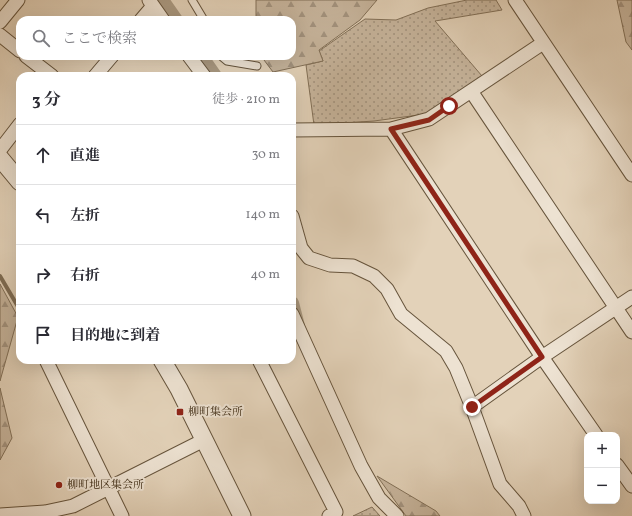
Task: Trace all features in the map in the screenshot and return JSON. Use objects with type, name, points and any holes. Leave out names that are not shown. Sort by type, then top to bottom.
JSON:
[{"type":"street","points":[[0,22],[18,0]]},
{"type":"street","points":[[515,0],[632,175]]},
{"type":"street","points":[[143,16],[151,3],[160,16]]},
{"type":"street","points":[[0,36],[16,48]]},
{"type":"street","points":[[296,130],[391,129],[429,120],[543,42]]},
{"type":"street","points":[[31,60],[47,72]]},
{"type":"street","points":[[98,72],[109,60]]},
{"type":"street","points":[[192,60],[201,72]]},
{"type":"street","points":[[471,91],[632,332]]},
{"type":"street","points":[[0,150],[16,129]]},
{"type":"street","points":[[391,129],[542,357],[594,432]]},
{"type":"street","points":[[0,158],[16,177]]},
{"type":"street","points":[[296,232],[300,248],[309,258],[330,265],[353,266],[374,276],[387,289],[401,314],[446,351],[456,368],[472,407],[500,484],[519,506],[524,516]]},
{"type":"street","points":[[472,407],[542,357],[632,297]]},
{"type":"street","points":[[296,323],[361,466],[379,498],[397,516]]},
{"type":"street","points":[[48,364],[122,516]]},
{"type":"street","points":[[164,364],[179,389],[242,516]]},
{"type":"street","points":[[261,364],[336,512],[329,516]]},
{"type":"street","points":[[0,515],[45,514],[73,506],[204,440]]},
{"type":"street","points":[[619,468],[632,486]]},
{"type":"lane","points":[[192,0],[202,16]]},
{"type":"lane","points":[[226,60],[257,66]]},
{"type":"green space","points":[[256,0],[377,0],[360,20],[319,50],[323,61],[273,72],[264,60],[296,60],[296,16],[256,16]]},
{"type":"green space","points":[[467,0],[496,0],[502,10],[435,21],[482,76],[426,114],[374,121],[314,125],[306,65],[323,61],[319,51],[365,19],[396,20],[428,8]]},
{"type":"green space","points":[[617,0],[632,0],[632,50],[626,42]]},
{"type":"green space","points":[[0,284],[16,313],[16,324],[0,381]]},
{"type":"green space","points":[[0,388],[12,438],[0,460]]},
{"type":"green space","points":[[377,476],[436,511],[440,516],[406,516]]},
{"type":"green space","points":[[372,507],[380,516],[353,516]]},
{"type":"waterway","points":[[162,0],[173,16]]},
{"type":"waterway","points":[[204,60],[212,72]]},
{"type":"waterway","points":[[0,276],[16,303]]},
{"type":"waterway","points":[[296,318],[298,326]]},
{"type":"place","name":"柳町集会所","points":[[180,412]]},
{"type":"place","name":"柳町地区集会所","points":[[59,485]]},
{"type":"route","points":[[449,106],[429,120],[391,129],[542,357],[472,407]]}]
